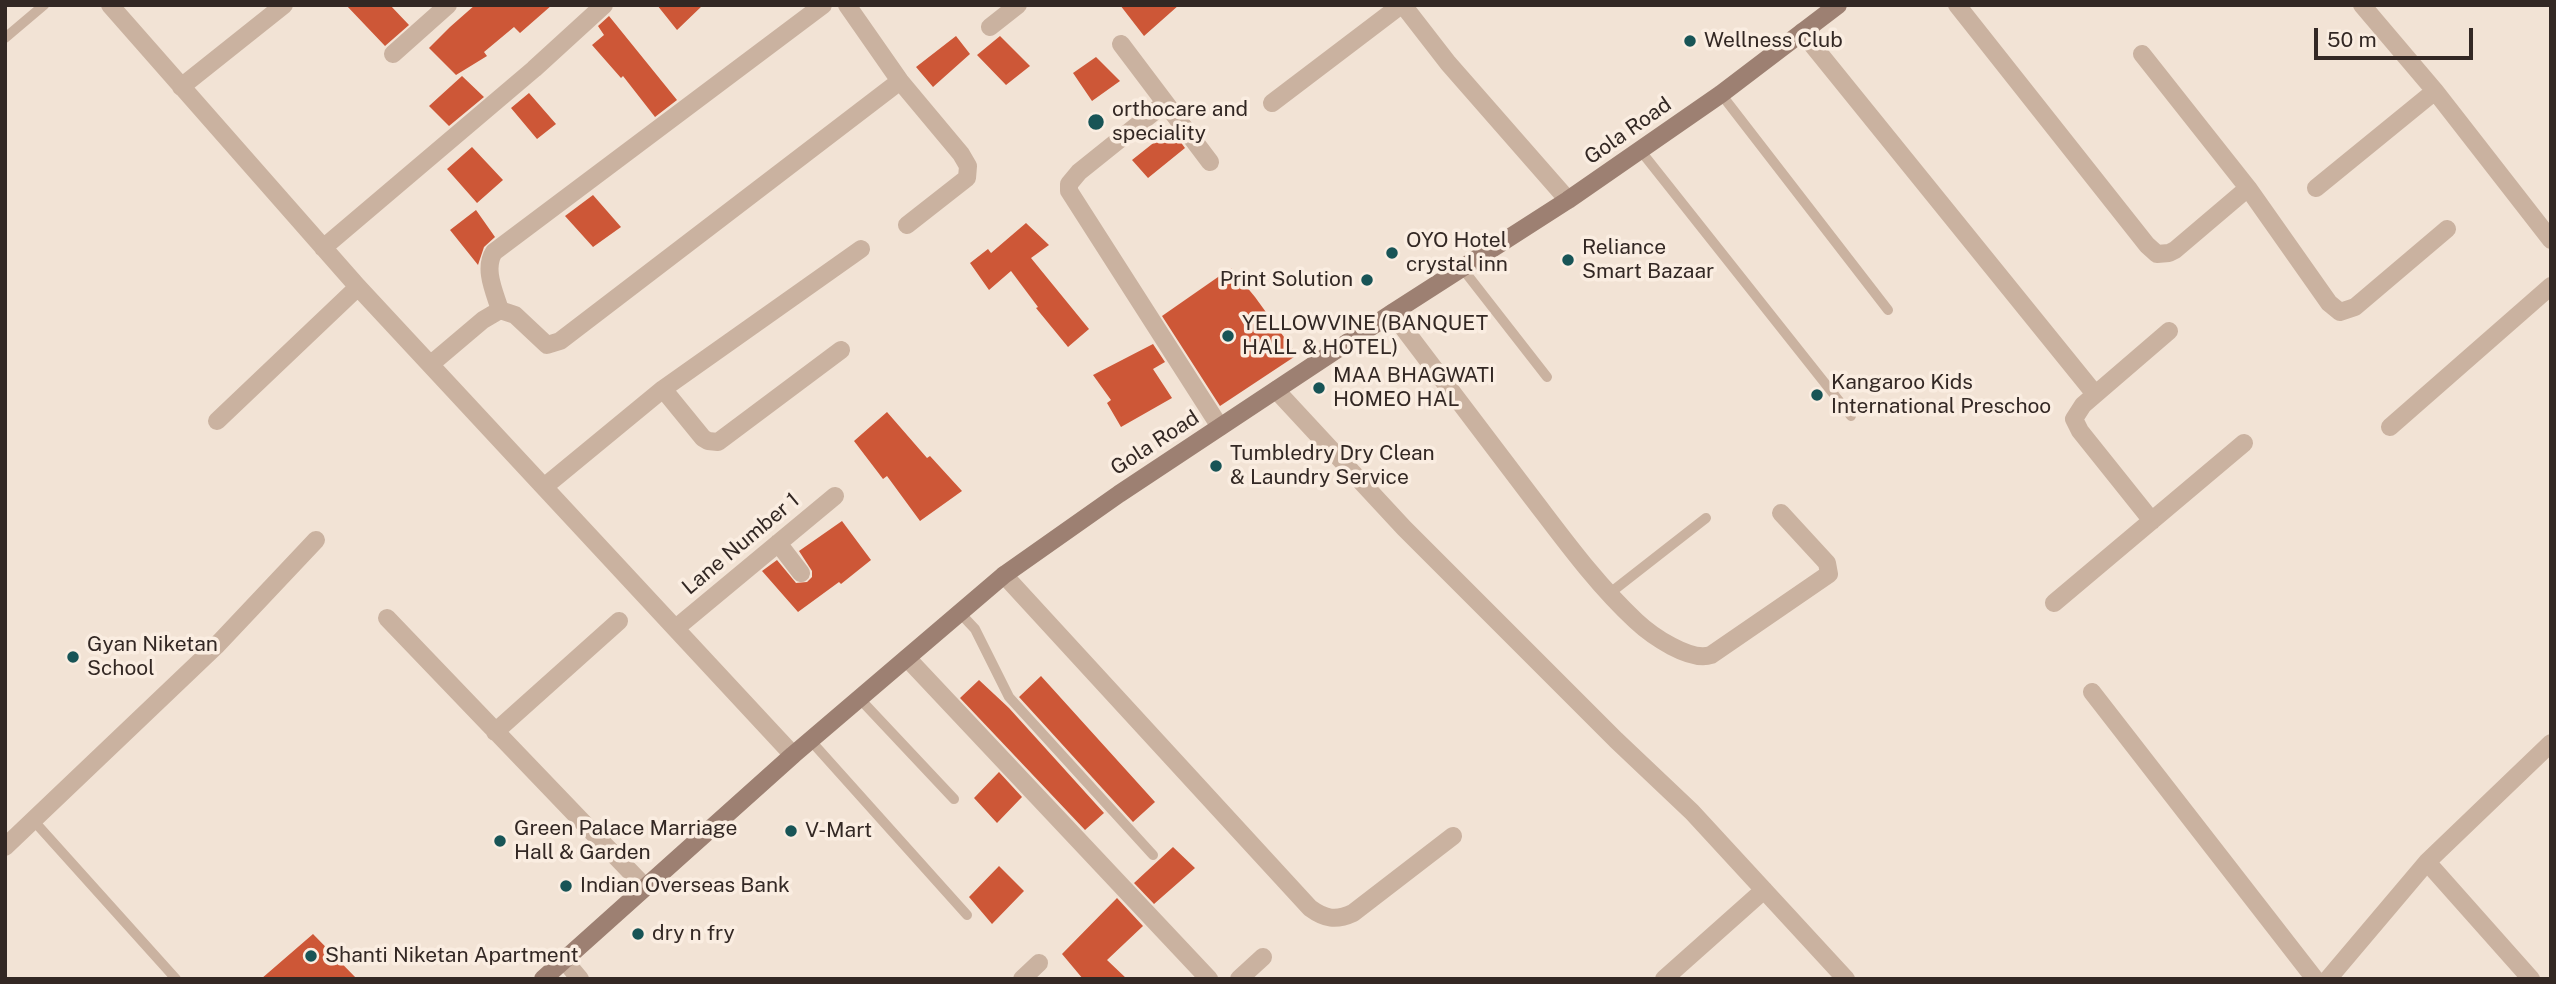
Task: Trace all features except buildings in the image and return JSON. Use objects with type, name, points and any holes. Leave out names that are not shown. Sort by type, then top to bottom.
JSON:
[{"type":"street","points":[[110,5],[358,287],[793,755]]},
{"type":"street","points":[[181,87],[284,5]]},
{"type":"street","points":[[393,54],[448,5]]},
{"type":"street","points":[[323,248],[534,69],[604,5]]},
{"type":"street","points":[[500,310],[489,260],[501,246],[823,5]]},
{"type":"street","points":[[847,5],[900,81],[968,166],[967,178],[906,225]]},
{"type":"street","points":[[990,27],[1018,5]]},
{"type":"street","points":[[1272,103],[1402,5],[1448,63],[1568,200]]},
{"type":"street","name":"Gola Road","points":[[543,979],[793,755],[1004,575],[1119,494],[1392,313],[1465,271],[1721,94],[1838,5]]},
{"type":"street","points":[[1957,5],[2147,245],[2157,254],[2175,250],[2248,188]]},
{"type":"street","points":[[2362,5],[2435,91],[2551,240]]},
{"type":"street","points":[[1802,32],[2095,394]]},
{"type":"street","points":[[1121,44],[1210,162]]},
{"type":"street","points":[[2142,54],[2248,188],[2329,303],[2340,313],[2355,307],[2447,229]]},
{"type":"street","points":[[431,364],[483,320],[500,310],[515,315],[547,345],[561,341],[900,81]]},
{"type":"street","points":[[2316,188],[2435,91]]},
{"type":"street","points":[[1166,103],[1079,172],[1069,184],[1069,191],[1220,428]]},
{"type":"street","points":[[544,487],[663,389],[861,249]]},
{"type":"street","points":[[2390,427],[2551,286]]},
{"type":"street","points":[[217,421],[358,287]]},
{"type":"street","points":[[1392,313],[1551,523],[1636,621],[1659,638],[1696,657],[1711,655],[1829,574],[1826,564],[1781,513]]},
{"type":"street","points":[[2152,522],[2076,425],[2075,415],[2095,394],[2169,331]]},
{"type":"street","points":[[663,389],[704,438],[718,442],[841,350]]},
{"type":"street","points":[[1276,390],[1404,528],[1692,812],[1846,979]]},
{"type":"street","points":[[2053,604],[2244,443]]},
{"type":"street","name":"Lane Number 1","points":[[676,628],[835,496]]},
{"type":"street","points":[[5,847],[216,646],[316,540]]},
{"type":"street","points":[[778,543],[801,573]]},
{"type":"street","points":[[1004,575],[1310,908],[1319,914],[1330,919],[1341,919],[1353,913],[1453,836]]},
{"type":"street","points":[[387,618],[645,887]]},
{"type":"street","points":[[495,732],[618,621]]},
{"type":"street","points":[[907,658],[1209,979]]},
{"type":"street","points":[[2092,692],[2315,979]]},
{"type":"street","points":[[2328,979],[2427,862],[2551,743]]},
{"type":"street","points":[[2427,862],[2531,979]]},
{"type":"street","points":[[1664,979],[1764,890]]},
{"type":"street","points":[[1239,979],[1263,957]]},
{"type":"street","points":[[564,960],[580,979]]},
{"type":"street","points":[[1022,979],[1039,963]]},
{"type":"lane","points":[[5,38],[44,5]]},
{"type":"lane","points":[[1721,94],[1888,310]]},
{"type":"lane","points":[[1640,150],[1851,416]]},
{"type":"lane","points":[[1465,271],[1547,377]]},
{"type":"lane","points":[[1610,593],[1706,518]]},
{"type":"lane","points":[[960,613],[975,629],[1009,697],[1153,855]]},
{"type":"lane","points":[[859,698],[954,799]]},
{"type":"lane","points":[[811,741],[967,915]]},
{"type":"lane","points":[[33,820],[176,979]]},
{"type":"place","name":"Wellness Club","points":[[1690,41]]},
{"type":"place","name":"orthocare and speciality","points":[[1096,122]]},
{"type":"place","name":"OYO Hotel crystal inn","points":[[1392,253]]},
{"type":"place","name":"Reliance Smart Bazaar","points":[[1568,260]]},
{"type":"place","name":"Print Solution","points":[[1367,280]]},
{"type":"place","name":"YELLOWVINE (BANQUET HALL & HOTEL)","points":[[1228,336]]},
{"type":"place","name":"MAA BHAGWATI HOMEO HAL","points":[[1319,388]]},
{"type":"place","name":"Kangaroo Kids International Preschoo","points":[[1817,395]]},
{"type":"place","name":"Tumbledry Dry Clean & Laundry Service","points":[[1216,466]]},
{"type":"place","name":"Gyan Niketan School","points":[[73,657]]},
{"type":"place","name":"V-Mart","points":[[791,831]]},
{"type":"place","name":"Green Palace Marriage Hall & Garden","points":[[500,841]]},
{"type":"place","name":"Indian Overseas Bank","points":[[566,886]]},
{"type":"place","name":"dry n fry","points":[[638,934]]},
{"type":"place","name":"Shanti Niketan Apartment","points":[[311,956]]}]
